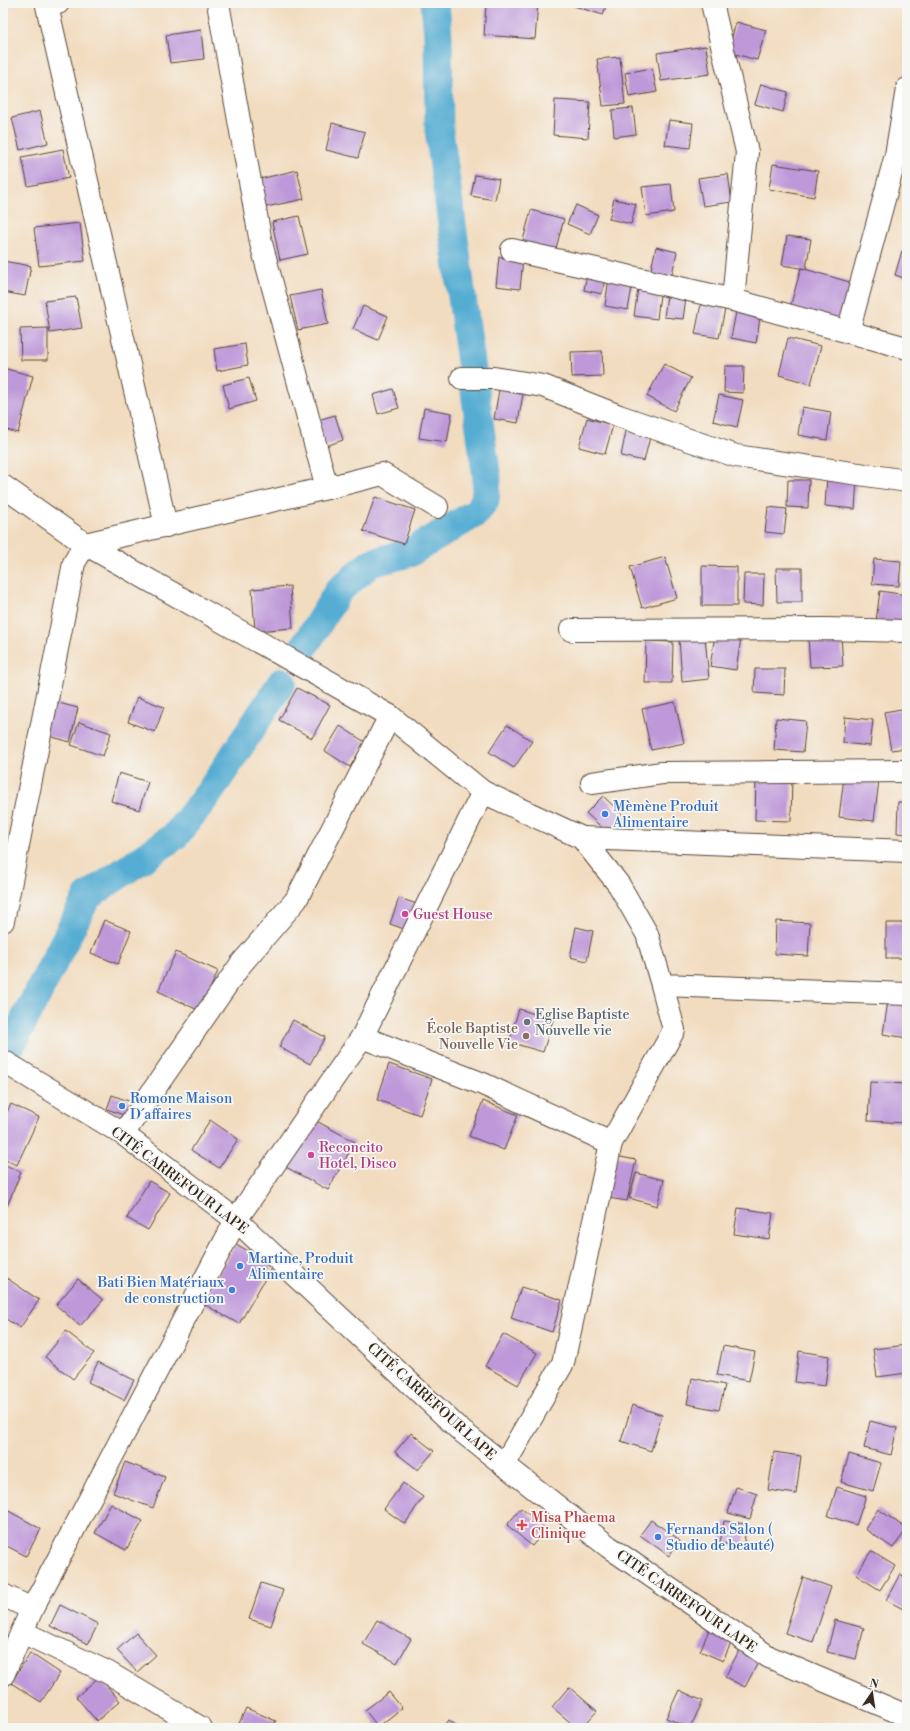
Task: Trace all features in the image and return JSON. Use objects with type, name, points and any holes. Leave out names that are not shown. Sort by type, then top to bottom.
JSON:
[{"type":"street","points":[[58,3],[47,6],[166,526]]},
{"type":"street","points":[[218,3],[261,243],[326,488]]},
{"type":"street","points":[[712,3],[747,152],[733,300]]},
{"type":"street","points":[[848,332],[896,154],[907,89]]},
{"type":"street","points":[[512,250],[733,300],[907,348]]},
{"type":"street","points":[[470,378],[494,378],[543,386],[619,416],[736,456],[907,481]]},
{"type":"street","points":[[3,921],[74,563],[85,544],[382,474],[437,507]]},
{"type":"street","points":[[3,486],[85,544],[390,716],[483,792],[582,838],[907,851]]},
{"type":"street","points":[[571,630],[826,629],[907,631]]},
{"type":"street","points":[[123,1134],[241,964],[296,900],[390,716]]},
{"type":"street","points":[[592,782],[662,773],[907,772]]},
{"type":"street","points":[[3,1675],[32,1609],[236,1220],[362,1037],[483,792]]},
{"type":"street","points":[[504,1464],[563,1363],[611,1143],[674,1030],[647,934],[619,885],[582,838]]},
{"type":"street","points":[[662,985],[907,994]]},
{"type":"street","points":[[362,1037],[483,1084],[611,1143]]},
{"type":"street","name":"CITÉ CARREFOUR LAPE","points":[[3,1061],[123,1134],[236,1220],[460,1430],[616,1552],[769,1657],[907,1716]]},
{"type":"street","points":[[3,1595],[32,1609]]},
{"type":"street","points":[[22,1632],[107,1672],[201,1728]]},
{"type":"building","points":[[486,3],[538,3],[535,39],[484,35]]},
{"type":"building","points":[[574,3],[607,3],[603,15],[574,6]]},
{"type":"building","points":[[736,22],[766,30],[757,60],[728,52]]},
{"type":"building","points":[[201,30],[204,59],[170,63],[166,35]]},
{"type":"building","points":[[706,46],[710,74],[661,81],[657,53]]},
{"type":"building","points":[[620,57],[625,104],[603,106],[597,59]]},
{"type":"building","points":[[652,68],[657,92],[629,97],[625,73]]},
{"type":"building","points":[[761,84],[788,92],[783,112],[755,104]]},
{"type":"building","points":[[555,100],[590,102],[588,138],[553,135]]},
{"type":"building","points":[[633,108],[636,134],[614,137],[612,110]]},
{"type":"building","points":[[40,111],[48,143],[20,150],[12,118]]},
{"type":"building","points":[[669,120],[693,123],[690,148],[665,145]]},
{"type":"building","points":[[332,123],[365,132],[358,158],[326,150]]},
{"type":"building","points":[[63,149],[69,178],[28,186],[22,157]]},
{"type":"building","points":[[773,164],[818,171],[814,197],[769,189]]},
{"type":"building","points":[[297,170],[304,199],[266,207],[260,179]]},
{"type":"building","points":[[728,174],[732,202],[703,206],[698,178]]},
{"type":"building","points":[[475,175],[499,179],[495,200],[471,196]]},
{"type":"building","points":[[671,184],[674,212],[646,216],[642,187]]},
{"type":"building","points":[[614,199],[636,204],[631,224],[609,219]]},
{"type":"building","points":[[576,205],[598,215],[590,234],[567,224]]},
{"type":"building","points":[[531,210],[564,219],[555,252],[522,244]]},
{"type":"building","points":[[299,216],[308,254],[280,260],[272,222]]},
{"type":"building","points":[[80,223],[85,261],[39,266],[34,228]]},
{"type":"building","points":[[787,236],[811,239],[806,269],[782,265]]},
{"type":"building","points":[[656,247],[677,252],[670,283],[649,278]]},
{"type":"building","points":[[902,251],[907,252],[907,279],[895,275]]},
{"type":"building","points":[[499,257],[523,259],[520,289],[496,286]]},
{"type":"building","points":[[3,261],[31,266],[25,296],[3,292]]},
{"type":"building","points":[[801,268],[853,283],[841,326],[789,311]]},
{"type":"building","points":[[588,270],[606,274],[602,294],[584,290]]},
{"type":"building","points":[[609,277],[633,281],[628,310],[605,306]]},
{"type":"building","points":[[639,282],[661,286],[657,319],[634,316]]},
{"type":"building","points":[[668,288],[687,291],[683,319],[664,317]]},
{"type":"building","points":[[321,290],[328,324],[298,330],[290,296]]},
{"type":"building","points":[[76,297],[82,328],[50,333],[45,301]]},
{"type":"building","points":[[702,299],[726,304],[719,338],[695,334]]},
{"type":"building","points":[[363,306],[388,316],[378,340],[353,329]]},
{"type":"building","points":[[737,307],[761,312],[756,343],[731,338]]},
{"type":"building","points":[[48,328],[48,360],[21,360],[20,329]]},
{"type":"building","points":[[788,338],[821,346],[811,384],[779,375]]},
{"type":"building","points":[[245,344],[248,365],[217,371],[214,349]]},
{"type":"building","points":[[602,351],[603,376],[572,377],[571,352]]},
{"type":"building","points":[[664,364],[691,378],[674,411],[647,396]]},
{"type":"building","points":[[725,366],[744,366],[743,393],[724,392]]},
{"type":"building","points":[[3,368],[33,376],[18,433],[3,429]]},
{"type":"building","points":[[249,378],[256,401],[229,409],[223,385]]},
{"type":"building","points":[[500,384],[524,388],[518,423],[494,419]]},
{"type":"building","points":[[393,389],[399,408],[378,414],[373,395]]},
{"type":"building","points":[[719,395],[743,400],[737,427],[713,421]]},
{"type":"building","points":[[802,407],[831,412],[827,440],[798,435]]},
{"type":"building","points":[[424,408],[452,413],[447,442],[419,438]]},
{"type":"building","points":[[335,415],[343,440],[326,446],[318,420]]},
{"type":"building","points":[[587,418],[613,425],[605,454],[579,447]]},
{"type":"building","points":[[626,431],[650,437],[644,461],[621,456]]},
{"type":"building","points":[[827,476],[857,479],[855,509],[825,506]]},
{"type":"building","points":[[788,480],[809,480],[808,508],[787,507]]},
{"type":"building","points":[[375,497],[415,510],[404,544],[363,531]]},
{"type":"building","points":[[768,507],[787,509],[784,534],[765,532]]},
{"type":"building","points":[[665,557],[677,598],[642,608],[630,567]]},
{"type":"building","points":[[874,559],[901,561],[899,586],[872,584]]},
{"type":"building","points":[[702,566],[737,567],[737,606],[702,606]]},
{"type":"building","points":[[776,568],[802,568],[802,602],[777,602]]},
{"type":"building","points":[[744,574],[764,574],[763,605],[743,604]]},
{"type":"building","points":[[290,586],[293,628],[255,631],[252,589]]},
{"type":"building","points":[[880,591],[907,595],[907,625],[876,621]]},
{"type":"building","points":[[715,635],[741,638],[736,670],[710,666]]},
{"type":"building","points":[[841,635],[843,666],[810,667],[808,637]]},
{"type":"building","points":[[705,637],[709,679],[682,682],[679,639]]},
{"type":"building","points":[[646,641],[673,642],[672,683],[645,683]]},
{"type":"building","points":[[755,669],[785,669],[784,695],[754,693]]},
{"type":"building","points":[[297,688],[330,705],[312,738],[279,720]]},
{"type":"building","points":[[137,697],[164,707],[155,732],[128,722]]},
{"type":"building","points":[[51,701],[78,708],[70,742],[42,734]]},
{"type":"building","points":[[675,702],[684,743],[651,750],[642,709]]},
{"type":"building","points":[[907,708],[907,748],[891,750],[884,712]]},
{"type":"building","points":[[845,717],[873,720],[870,746],[843,743]]},
{"type":"building","points":[[776,718],[806,721],[803,752],[774,750]]},
{"type":"building","points":[[79,722],[111,733],[103,756],[71,745]]},
{"type":"building","points":[[507,725],[532,741],[514,768],[489,752]]},
{"type":"building","points":[[340,726],[365,742],[350,767],[325,751]]},
{"type":"building","points":[[119,773],[148,782],[139,810],[111,801]]},
{"type":"building","points":[[756,776],[792,776],[791,821],[755,820]]},
{"type":"building","points":[[844,777],[879,780],[874,821],[839,817]]},
{"type":"building","points":[[603,796],[626,818],[610,835],[586,813]]},
{"type":"building","points":[[898,802],[907,802],[907,834],[897,833]]},
{"type":"building","points":[[399,898],[420,905],[410,931],[390,924]]},
{"type":"building","points":[[104,920],[131,931],[118,964],[91,953]]},
{"type":"building","points":[[776,921],[810,923],[808,956],[775,954]]},
{"type":"building","points":[[886,923],[907,923],[907,958],[886,958]]},
{"type":"building","points":[[576,927],[593,931],[587,961],[570,957]]},
{"type":"building","points":[[176,952],[218,971],[200,1011],[158,991]]},
{"type":"building","points":[[888,1001],[907,1004],[907,1038],[883,1034]]},
{"type":"building","points":[[519,1009],[553,1020],[543,1052],[509,1042]]},
{"type":"building","points":[[293,1020],[325,1037],[310,1064],[279,1047]]},
{"type":"building","points":[[389,1064],[432,1079],[420,1115],[377,1100]]},
{"type":"building","points":[[870,1082],[907,1084],[907,1123],[868,1121]]},
{"type":"building","points":[[112,1095],[131,1102],[126,1116],[107,1109]]},
{"type":"building","points":[[483,1101],[518,1115],[504,1150],[469,1136]]},
{"type":"building","points":[[11,1104],[39,1117],[17,1165],[3,1159],[3,1120]]},
{"type":"building","points":[[311,1118],[355,1142],[328,1190],[284,1166]]},
{"type":"building","points":[[210,1120],[238,1139],[219,1168],[191,1150]]},
{"type":"building","points":[[610,1155],[636,1160],[627,1201],[602,1197]]},
{"type":"building","points":[[3,1164],[21,1172],[7,1206],[3,1205]]},
{"type":"building","points":[[636,1173],[664,1180],[657,1206],[629,1198]]},
{"type":"building","points":[[149,1181],[170,1193],[148,1230],[127,1218]]},
{"type":"building","points":[[738,1208],[773,1213],[769,1239],[734,1234]]},
{"type":"building","points":[[236,1244],[273,1265],[239,1324],[202,1303]]},
{"type":"building","points":[[5,1277],[39,1300],[20,1328],[3,1317],[3,1280]]},
{"type":"building","points":[[78,1279],[103,1300],[80,1326],[56,1305]]},
{"type":"building","points":[[521,1287],[562,1300],[552,1332],[511,1318]]},
{"type":"building","points":[[66,1331],[94,1353],[73,1379],[45,1357]]},
{"type":"building","points":[[503,1334],[537,1353],[518,1385],[485,1366]]},
{"type":"building","points":[[907,1345],[907,1373],[877,1377],[873,1349]]},
{"type":"building","points":[[723,1346],[755,1352],[749,1381],[717,1375]]},
{"type":"building","points":[[799,1351],[829,1356],[825,1386],[795,1382]]},
{"type":"building","points":[[98,1362],[134,1380],[124,1400],[88,1382]]},
{"type":"building","points":[[692,1378],[725,1385],[719,1410],[687,1404]]},
{"type":"building","points":[[632,1405],[662,1415],[651,1451],[621,1441]]},
{"type":"building","points":[[870,1421],[897,1428],[891,1455],[864,1448]]},
{"type":"building","points":[[411,1433],[434,1451],[418,1470],[395,1452]]},
{"type":"building","points":[[774,1452],[801,1456],[796,1494],[768,1490]]},
{"type":"building","points":[[849,1454],[881,1463],[873,1491],[841,1482]]},
{"type":"building","points":[[125,1462],[165,1477],[153,1508],[113,1493]]},
{"type":"building","points":[[403,1483],[423,1497],[405,1524],[384,1509]]},
{"type":"building","points":[[736,1487],[757,1494],[750,1519],[728,1513]]},
{"type":"building","points":[[837,1487],[866,1496],[856,1525],[828,1516]]},
{"type":"building","points":[[111,1504],[143,1521],[126,1550],[95,1533]]},
{"type":"building","points":[[521,1508],[546,1529],[532,1546],[507,1525]]},
{"type":"building","points":[[5,1509],[41,1529],[26,1556],[3,1544],[3,1513]]},
{"type":"building","points":[[878,1509],[907,1529],[893,1548],[865,1529]]},
{"type":"building","points":[[651,1520],[680,1540],[669,1556],[640,1535]]},
{"type":"building","points":[[724,1521],[747,1524],[743,1547],[720,1543]]},
{"type":"building","points":[[871,1551],[895,1566],[880,1590],[856,1575]]},
{"type":"building","points":[[900,1574],[907,1578],[907,1611],[886,1600]]},
{"type":"building","points":[[803,1577],[831,1587],[813,1642],[785,1633]]},
{"type":"building","points":[[261,1583],[283,1590],[271,1626],[249,1619]]},
{"type":"building","points":[[60,1605],[98,1624],[88,1644],[50,1626]]},
{"type":"building","points":[[377,1620],[411,1639],[397,1663],[363,1644]]},
{"type":"building","points":[[835,1620],[864,1628],[856,1659],[827,1652]]},
{"type":"building","points":[[709,1630],[732,1641],[723,1661],[700,1651]]},
{"type":"building","points":[[136,1633],[156,1655],[137,1672],[117,1650]]},
{"type":"building","points":[[740,1649],[760,1659],[745,1687],[725,1677]]},
{"type":"building","points":[[30,1653],[60,1673],[41,1702],[11,1683]]},
{"type":"building","points":[[99,1677],[120,1701],[97,1721],[76,1697]]},
{"type":"building","points":[[569,1687],[597,1711],[582,1728],[577,1728],[552,1707]]},
{"type":"building","points":[[679,1690],[703,1701],[690,1728],[666,1718]]},
{"type":"building","points":[[389,1692],[402,1708],[378,1727],[365,1710]]},
{"type":"building","points":[[246,1708],[276,1721],[273,1728],[237,1728]]},
{"type":"building","points":[[449,1720],[460,1728],[443,1728]]},
{"type":"waterway","points":[[299,655],[339,590],[371,563],[409,553],[476,513],[485,500],[487,479],[439,130],[438,36],[435,3]]},
{"type":"waterway","points":[[13,1042],[87,897],[175,836],[209,793],[282,682]]},
{"type":"place","name":"Mèmène Produit Alimentaire","points":[[605,814]]},
{"type":"place","name":"Guest House","points":[[405,914]]},
{"type":"place","name":"Eglise Baptiste Nouvelle vie","points":[[527,1022]]},
{"type":"place","name":"École Baptiste Nouvelle Vie","points":[[526,1036]]},
{"type":"place","name":"Romone Maison D´affaires","points":[[122,1106]]},
{"type":"place","name":"Reconcito Hotel, Disco","points":[[311,1155]]},
{"type":"place","name":"Martine, Produit Alimentaire","points":[[240,1266]]},
{"type":"place","name":"Bati Bien Matériaux de construction","points":[[232,1290]]},
{"type":"place","name":"Misa Phaema Clinique","points":[[522,1525]]},
{"type":"place","name":"Fernanda Salon ( Studio de beauté)","points":[[658,1537]]}]
